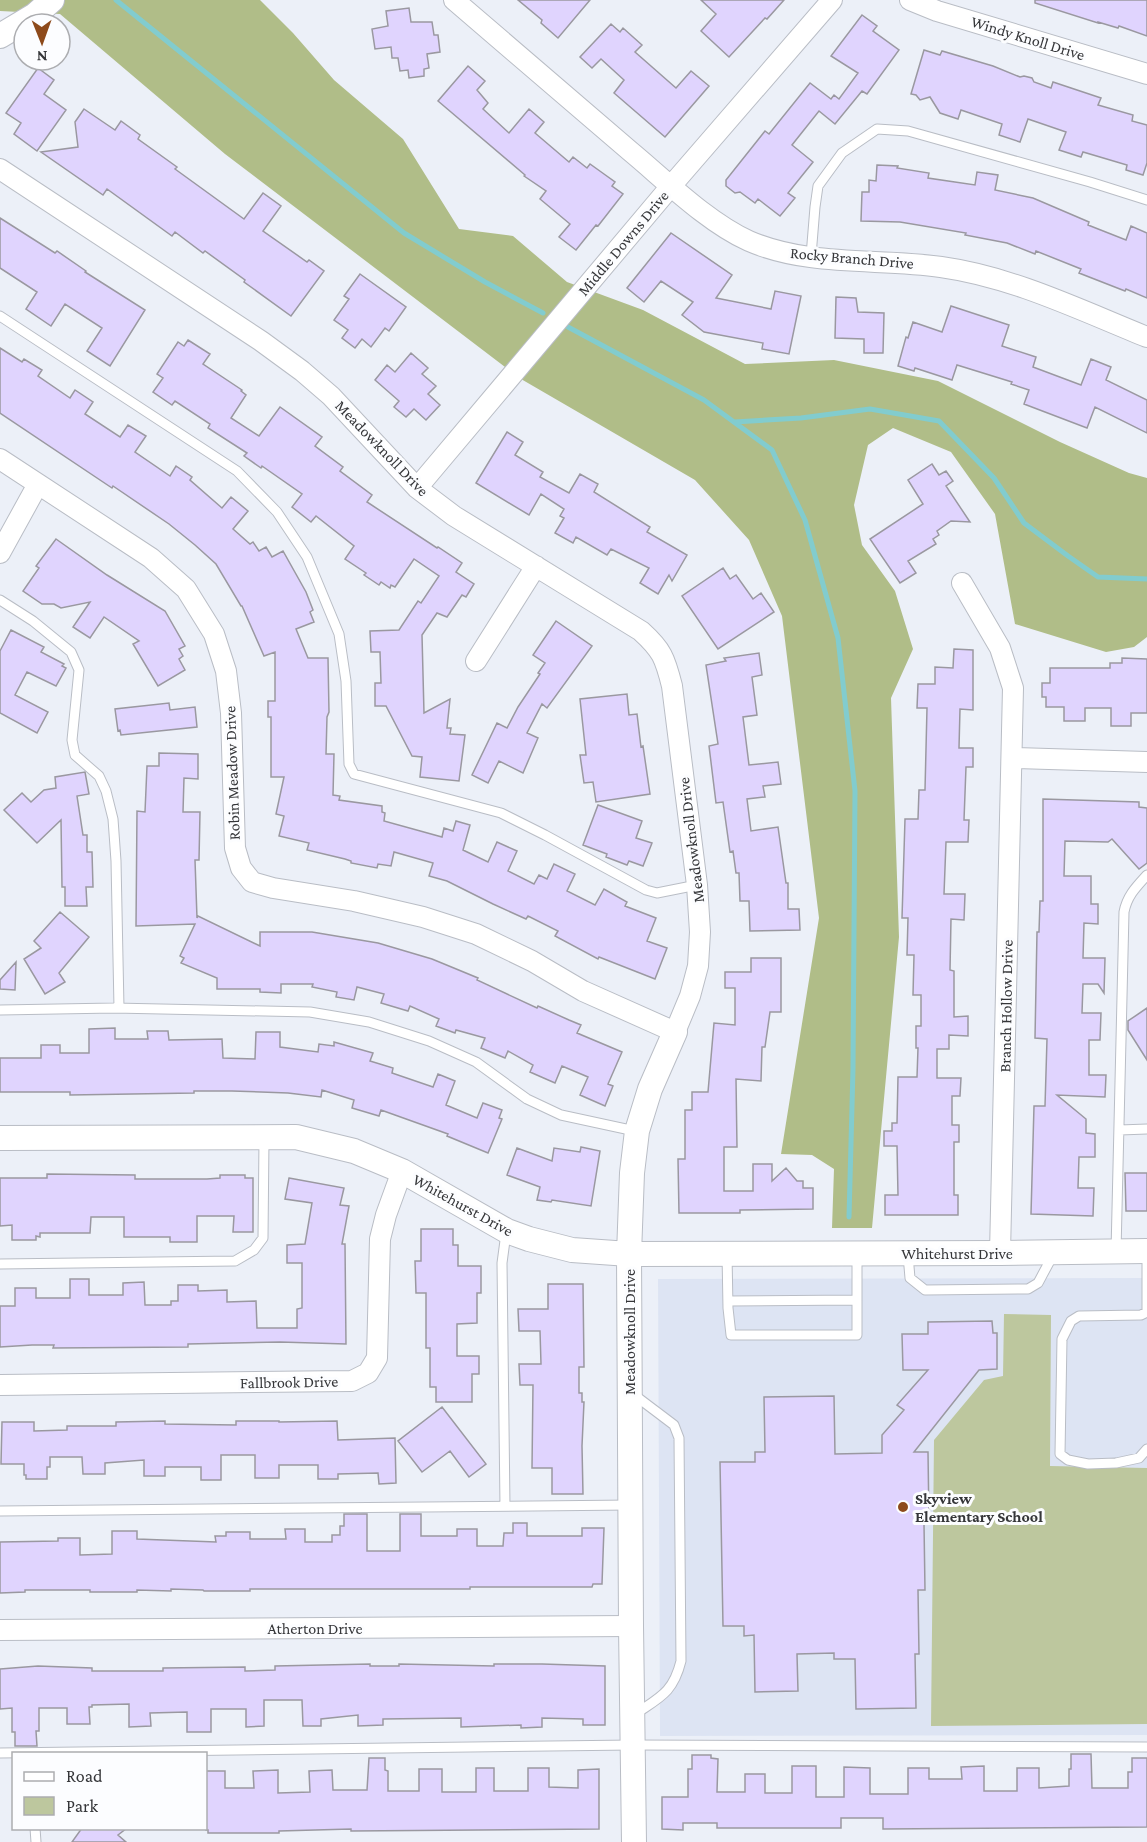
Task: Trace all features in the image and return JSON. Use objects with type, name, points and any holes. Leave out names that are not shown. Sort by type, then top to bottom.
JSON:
[{"type":"street","points":[[0,36],[35,15],[52,0]]},
{"type":"street","name":"Rocky Branch Drive","points":[[454,0],[671,186],[715,221],[748,240],[779,251],[811,256],[941,267],[978,273],[1018,286],[1147,337]]},
{"type":"street","name":"Middle Downs Drive","points":[[417,488],[671,186],[832,0]]},
{"type":"street","name":"Windy Knoll Drive","points":[[909,0],[937,11],[1147,74]]},
{"type":"street","name":"Meadowknoll Drive","points":[[0,169],[261,341],[302,371],[331,396],[417,488],[454,516],[641,632],[657,646],[666,662],[672,686],[698,885],[700,932],[698,966],[690,996],[650,1089],[637,1131],[632,1173],[629,1254],[634,1842]]},
{"type":"street","name":"Robin Meadow Drive","points":[[0,459],[151,558],[186,589],[214,634],[226,671],[231,713],[235,848],[241,868],[252,882],[411,915],[476,934],[532,961],[584,991],[675,1032]]},
{"type":"street","points":[[0,553],[38,484]]},
{"type":"street","points":[[476,661],[536,566]]},
{"type":"street","name":"Branch Hollow Drive","points":[[962,584],[1000,648],[1013,688],[1000,1253]]},
{"type":"street","points":[[1012,758],[1147,762]]},
{"type":"street","name":"Whitehurst Drive","points":[[0,1138],[296,1137],[354,1151],[402,1171],[507,1231],[572,1250],[629,1254],[1147,1251]]},
{"type":"street","name":"Fallbrook Drive","points":[[0,1385],[352,1381],[368,1372],[377,1358],[380,1239],[402,1171]]},
{"type":"street","name":"Atherton Drive","points":[[0,1629],[631,1626]]},
{"type":"lane","points":[[811,256],[818,186],[842,153],[877,129],[908,131],[1147,200]]},
{"type":"lane","points":[[0,316],[237,471],[277,512],[308,557],[339,634],[346,681],[349,764],[354,774],[501,813],[646,890],[657,893],[698,885]]},
{"type":"lane","points":[[0,600],[33,621],[70,652],[79,670],[72,740],[75,755],[99,776],[106,791],[113,819],[119,1008]]},
{"type":"lane","points":[[1116,1252],[1124,912],[1126,900],[1147,875]]},
{"type":"lane","points":[[0,1010],[119,1008],[310,1012],[369,1022],[429,1041],[476,1062],[527,1099],[561,1115],[637,1131]]},
{"type":"lane","points":[[1120,1130],[1147,1129]]},
{"type":"lane","points":[[0,1264],[235,1261],[254,1250],[263,1238],[264,1136]]},
{"type":"lane","points":[[506,1506],[502,1263],[507,1231]]},
{"type":"lane","points":[[1147,1251],[1147,1312],[1141,1315],[1079,1316],[1071,1321],[1062,1339],[1060,1454],[1068,1460],[1088,1464],[1116,1463],[1139,1458],[1147,1449]]},
{"type":"lane","points":[[908,1254],[910,1278],[925,1290],[936,1290],[1028,1289],[1038,1283],[1054,1253]]},
{"type":"lane","points":[[727,1254],[731,1335],[857,1335],[857,1254]]},
{"type":"lane","points":[[728,1301],[857,1300]]},
{"type":"lane","points":[[630,1391],[674,1425],[679,1438],[681,1661],[677,1678],[669,1690],[632,1717]]},
{"type":"lane","points":[[0,1511],[631,1505]]},
{"type":"lane","points":[[102,1752],[633,1745],[1147,1747]]},
{"type":"shaded area","name":"Skyview Elementary School","points":[[1147,1278],[1147,1735],[660,1736],[658,1279]]},
{"type":"green space","points":[[0,0],[260,0],[293,33],[334,80],[403,139],[459,229],[513,236],[567,282],[643,310],[745,364],[834,360],[938,381],[1060,442],[1129,473],[1147,478],[1147,637],[1134,647],[1106,652],[1015,624],[995,514],[951,452],[893,428],[868,445],[854,505],[862,545],[895,591],[913,649],[891,698],[899,937],[872,1228],[832,1228],[834,1169],[812,1155],[781,1154],[819,918],[782,616],[749,540],[695,480],[521,379],[225,154],[72,24],[72,12],[0,11]]},
{"type":"green space","points":[[1004,1314],[1051,1315],[1050,1466],[1147,1468],[1147,1724],[931,1726],[934,1440],[984,1380],[1003,1376]]},
{"type":"building","points":[[518,0],[590,0],[558,38],[541,23],[542,20]]},
{"type":"building","points":[[701,0],[784,0],[729,57],[701,31],[716,14]]},
{"type":"building","points":[[1035,0],[1147,0],[1147,36],[1035,3]]},
{"type":"building","points":[[409,8],[411,22],[432,22],[434,35],[438,35],[440,52],[427,54],[429,68],[424,69],[424,76],[409,78],[408,70],[400,71],[398,58],[392,58],[391,47],[375,49],[372,29],[388,26],[386,11]]},
{"type":"building","points":[[862,15],[877,26],[873,31],[899,50],[867,94],[862,91],[835,124],[819,111],[792,145],[813,162],[788,193],[795,198],[780,216],[758,199],[755,203],[740,192],[735,193],[726,186],[726,180],[765,131],[769,134],[810,83],[831,99],[834,95],[839,99],[858,73],[831,56]]},
{"type":"building","points":[[611,24],[620,32],[623,28],[642,45],[635,52],[676,88],[691,71],[709,86],[665,137],[614,93],[624,80],[601,59],[592,68],[580,57]]},
{"type":"building","points":[[924,50],[940,55],[942,51],[993,66],[1020,77],[1032,78],[1034,82],[1051,88],[1053,82],[1101,98],[1098,105],[1133,115],[1132,121],[1147,125],[1147,163],[1143,175],[1126,170],[1127,165],[1083,152],[1081,157],[1059,150],[1066,132],[1028,119],[1020,142],[999,135],[1002,124],[961,110],[958,119],[940,113],[930,97],[920,100],[916,95],[911,94]]},
{"type":"building","points":[[468,66],[485,81],[477,90],[488,103],[483,109],[509,133],[529,109],[544,122],[535,133],[569,162],[573,157],[587,168],[590,164],[615,182],[612,186],[623,194],[576,250],[559,237],[570,224],[540,199],[546,191],[524,176],[438,101]]},
{"type":"building","points":[[35,72],[43,72],[54,80],[44,94],[66,110],[37,151],[14,134],[21,123],[6,113]]},
{"type":"building","points":[[84,109],[115,130],[121,121],[140,135],[138,139],[177,167],[175,169],[244,219],[263,193],[281,206],[263,231],[324,271],[291,316],[205,251],[203,253],[175,232],[172,236],[107,189],[103,195],[41,152],[78,147],[75,122]]},
{"type":"building","points":[[877,165],[898,166],[897,168],[929,173],[928,178],[975,185],[977,172],[998,175],[995,190],[1033,198],[1089,222],[1088,225],[1126,240],[1131,226],[1147,233],[1147,298],[1079,273],[1081,269],[1036,251],[1035,254],[1007,243],[965,235],[966,233],[900,222],[861,221],[862,192],[869,192],[869,180],[876,181]]},
{"type":"building","points":[[0,218],[55,253],[57,251],[85,272],[145,310],[110,366],[87,351],[102,328],[65,304],[51,326],[26,309],[37,292],[0,268]]},
{"type":"building","points":[[671,233],[732,275],[716,298],[771,309],[775,291],[801,296],[789,354],[762,349],[763,343],[704,332],[682,315],[693,302],[661,281],[644,302],[627,288]]},
{"type":"building","points":[[360,274],[406,307],[389,331],[385,328],[371,347],[362,339],[355,348],[342,338],[348,330],[334,320],[349,299],[344,296]]},
{"type":"building","points":[[836,297],[856,298],[858,312],[884,313],[883,353],[864,353],[864,339],[835,338]]},
{"type":"building","points":[[951,306],[1009,325],[1002,346],[1036,357],[1033,367],[1081,385],[1091,359],[1111,367],[1106,380],[1147,400],[1147,433],[1095,407],[1087,428],[1024,404],[1029,390],[1011,384],[1012,382],[957,365],[952,380],[915,368],[914,371],[898,366],[913,322],[942,332]]},
{"type":"building","points":[[188,340],[210,354],[203,364],[246,395],[231,418],[259,436],[280,407],[322,437],[315,446],[343,467],[340,471],[372,495],[367,502],[462,563],[456,572],[474,584],[466,597],[462,595],[447,617],[437,613],[422,635],[424,713],[450,699],[447,728],[451,728],[450,734],[465,735],[459,781],[420,777],[422,757],[412,756],[386,706],[375,706],[375,683],[381,683],[380,652],[371,652],[370,631],[399,630],[418,601],[421,603],[439,576],[414,559],[395,587],[391,585],[390,588],[381,582],[379,585],[345,559],[354,546],[316,516],[311,522],[292,507],[302,494],[244,456],[247,453],[208,428],[210,424],[175,401],[172,405],[153,392],[163,378],[157,374],[178,342],[184,346]]},
{"type":"building","points":[[0,348],[22,362],[24,359],[42,370],[38,376],[70,398],[75,390],[93,402],[85,414],[120,437],[128,425],[146,436],[135,452],[170,476],[176,466],[192,477],[190,480],[222,508],[231,497],[248,511],[233,529],[250,544],[253,542],[259,551],[266,547],[272,557],[283,551],[306,592],[313,610],[310,612],[314,622],[296,629],[308,658],[328,658],[329,712],[326,754],[334,754],[333,795],[340,796],[339,800],[382,806],[382,812],[385,813],[384,821],[442,837],[444,828],[453,831],[456,821],[470,825],[463,850],[488,862],[497,842],[517,851],[508,871],[534,884],[539,875],[547,879],[554,864],[575,874],[567,891],[595,905],[604,889],[627,902],[625,906],[656,918],[647,941],[667,948],[655,979],[599,957],[598,959],[555,936],[558,931],[528,916],[526,919],[447,881],[429,876],[433,863],[394,852],[391,866],[378,864],[377,868],[307,850],[309,843],[279,836],[284,816],[276,814],[284,777],[271,777],[271,717],[268,717],[268,701],[275,701],[275,652],[264,656],[242,606],[216,564],[195,545],[169,524],[113,486],[112,488],[0,413]]},
{"type":"building","points":[[411,353],[428,368],[422,374],[436,386],[428,394],[440,405],[426,420],[414,409],[406,417],[394,407],[399,401],[375,380],[387,365],[395,372]]},
{"type":"building","points":[[507,432],[523,442],[515,455],[543,472],[540,477],[569,493],[580,474],[598,484],[594,492],[650,527],[647,532],[687,555],[672,581],[669,575],[658,594],[640,583],[649,568],[611,549],[607,555],[576,537],[573,543],[555,533],[564,518],[560,516],[564,509],[541,494],[529,515],[476,483]]},
{"type":"building","points":[[932,464],[939,475],[946,471],[953,481],[946,486],[970,522],[951,521],[937,531],[939,535],[933,539],[936,544],[908,561],[916,573],[900,583],[870,539],[923,504],[908,480]]},
{"type":"building","points":[[56,539],[107,575],[165,611],[185,646],[179,649],[183,656],[179,659],[185,670],[158,686],[133,644],[139,641],[104,617],[90,638],[73,627],[90,602],[61,608],[54,604],[42,604],[23,591],[39,568],[36,566]]},
{"type":"building","points":[[723,568],[730,579],[736,575],[753,599],[761,593],[774,612],[718,649],[682,596]]},
{"type":"building","points":[[556,621],[592,646],[547,708],[542,704],[527,733],[538,738],[523,773],[499,761],[488,783],[472,775],[497,723],[507,728],[540,674],[538,673],[545,663],[533,655]]},
{"type":"building","points":[[11,630],[44,647],[41,652],[64,664],[62,666],[66,668],[56,686],[27,672],[15,695],[48,712],[37,733],[0,713],[0,651]]},
{"type":"building","points":[[954,649],[973,650],[973,710],[960,709],[959,748],[973,748],[973,767],[966,767],[964,820],[969,820],[968,842],[946,842],[944,894],[965,894],[964,920],[951,919],[950,970],[954,971],[954,1017],[968,1016],[968,1036],[949,1035],[949,1049],[937,1049],[937,1078],[961,1078],[960,1096],[952,1096],[952,1125],[959,1125],[959,1142],[954,1142],[954,1195],[958,1195],[958,1215],[885,1215],[885,1195],[898,1195],[897,1146],[884,1146],[884,1131],[892,1131],[892,1123],[897,1123],[898,1077],[917,1077],[916,1026],[921,1026],[921,995],[913,995],[914,955],[907,955],[908,918],[902,918],[905,819],[918,819],[919,790],[925,790],[927,708],[917,708],[918,684],[935,684],[935,667],[953,668]]},
{"type":"building","points":[[759,653],[762,675],[752,677],[757,715],[743,717],[749,765],[778,762],[781,784],[763,786],[765,797],[747,799],[751,831],[778,827],[786,883],[788,883],[788,909],[799,909],[800,930],[750,931],[749,901],[740,901],[739,873],[736,873],[733,851],[730,852],[723,802],[716,803],[709,746],[718,744],[706,665],[726,661],[724,658]]},
{"type":"building","points":[[1122,658],[1147,659],[1147,713],[1131,713],[1131,726],[1111,726],[1111,708],[1085,708],[1085,721],[1064,721],[1064,707],[1046,707],[1046,697],[1042,697],[1042,683],[1050,683],[1050,668],[1110,668],[1110,663],[1122,663]]},
{"type":"building","points":[[627,694],[629,715],[637,714],[650,794],[596,802],[593,782],[584,783],[580,755],[586,755],[580,699]]},
{"type":"building","points":[[169,703],[170,710],[195,707],[197,727],[121,735],[120,730],[118,731],[115,709]]},
{"type":"building","points":[[159,753],[198,754],[198,779],[184,778],[183,812],[200,812],[199,860],[195,860],[197,918],[198,916],[260,946],[260,932],[312,932],[378,943],[432,959],[478,978],[477,980],[537,1008],[538,1006],[581,1025],[577,1033],[622,1052],[608,1084],[613,1086],[605,1106],[580,1095],[588,1077],[562,1066],[555,1083],[530,1072],[533,1065],[508,1051],[505,1058],[481,1048],[485,1038],[456,1030],[455,1033],[436,1026],[439,1019],[410,1006],[408,1011],[381,1003],[384,994],[357,987],[354,1000],[336,997],[337,992],[312,987],[313,984],[281,984],[281,993],[260,992],[260,989],[217,989],[217,978],[181,963],[184,958],[180,956],[195,924],[136,926],[137,811],[145,812],[147,766],[159,766]]},
{"type":"building","points":[[85,772],[89,794],[77,796],[83,835],[87,835],[87,852],[92,852],[93,887],[86,887],[87,906],[65,906],[65,887],[62,887],[61,820],[37,843],[4,810],[22,793],[31,802],[44,790],[56,788],[55,777]]},
{"type":"building","points":[[1043,799],[1139,802],[1139,807],[1147,808],[1147,863],[1139,869],[1112,839],[1108,842],[1065,841],[1064,876],[1091,876],[1091,904],[1098,904],[1098,924],[1084,923],[1083,958],[1105,958],[1104,993],[1098,984],[1083,984],[1082,1013],[1101,1013],[1100,1040],[1089,1040],[1089,1075],[1106,1075],[1105,1097],[1057,1095],[1086,1119],[1086,1133],[1095,1134],[1095,1157],[1079,1157],[1078,1188],[1094,1188],[1093,1216],[1031,1214],[1034,1106],[1045,1106],[1047,1039],[1035,1038],[1037,932],[1039,932],[1040,901],[1043,901]]},
{"type":"building","points":[[598,805],[642,821],[636,838],[652,843],[643,866],[629,861],[627,865],[583,845]]},
{"type":"building","points":[[60,912],[89,937],[59,973],[65,982],[45,994],[24,959],[41,948],[34,941]]},
{"type":"building","points":[[751,958],[781,958],[781,1012],[770,1012],[765,1047],[762,1047],[761,1081],[736,1079],[737,1147],[724,1147],[724,1191],[753,1191],[753,1164],[772,1164],[772,1181],[786,1168],[797,1181],[803,1181],[803,1188],[813,1188],[813,1209],[740,1210],[740,1213],[679,1213],[678,1159],[685,1159],[685,1110],[692,1110],[692,1092],[708,1092],[714,1023],[735,1025],[735,988],[725,988],[725,972],[751,972]]},
{"type":"building","points":[[16,962],[15,990],[0,989],[0,980]]},
{"type":"building","points":[[1147,1008],[1147,1060],[1128,1030],[1128,1021]]},
{"type":"building","points":[[115,1028],[115,1039],[148,1039],[147,1031],[168,1031],[169,1040],[222,1039],[223,1058],[255,1059],[256,1032],[280,1032],[280,1047],[318,1052],[319,1044],[334,1046],[334,1042],[373,1053],[370,1061],[393,1068],[392,1073],[433,1087],[438,1074],[455,1081],[446,1105],[477,1118],[483,1103],[502,1110],[499,1118],[502,1119],[488,1153],[447,1136],[448,1134],[381,1110],[379,1116],[352,1108],[354,1100],[322,1090],[321,1097],[232,1091],[70,1095],[70,1092],[0,1092],[0,1058],[41,1058],[41,1045],[60,1045],[60,1053],[89,1053],[89,1029]]},
{"type":"building","points":[[581,1147],[600,1151],[591,1206],[537,1200],[540,1187],[507,1175],[517,1148],[552,1161],[554,1148],[580,1152]]},
{"type":"building","points":[[1125,1173],[1147,1173],[1147,1211],[1126,1211]]},
{"type":"building","points":[[47,1174],[135,1175],[135,1179],[207,1179],[220,1178],[220,1175],[245,1175],[245,1178],[253,1178],[253,1232],[233,1232],[234,1216],[197,1216],[197,1242],[170,1242],[170,1237],[124,1237],[124,1217],[91,1217],[90,1233],[40,1233],[40,1237],[36,1236],[36,1240],[12,1240],[12,1225],[0,1226],[0,1178],[47,1178]]},
{"type":"building","points":[[289,1178],[344,1188],[340,1205],[349,1206],[342,1244],[345,1244],[346,1344],[280,1342],[188,1344],[188,1347],[53,1348],[54,1345],[32,1345],[0,1347],[0,1306],[15,1306],[15,1288],[36,1288],[36,1298],[70,1298],[70,1279],[89,1279],[89,1295],[123,1295],[123,1283],[144,1282],[145,1305],[171,1305],[171,1301],[178,1301],[178,1285],[198,1285],[198,1291],[227,1290],[227,1302],[256,1301],[257,1328],[297,1328],[297,1309],[302,1308],[302,1263],[287,1263],[287,1245],[305,1244],[312,1203],[285,1199]]},
{"type":"building","points":[[421,1229],[453,1229],[453,1245],[458,1245],[458,1266],[481,1266],[481,1293],[477,1293],[477,1323],[457,1324],[457,1356],[479,1356],[479,1374],[472,1374],[472,1402],[436,1402],[436,1387],[430,1387],[430,1348],[426,1348],[426,1293],[416,1293],[415,1261],[421,1261]]},
{"type":"building","points":[[548,1284],[583,1284],[584,1367],[579,1367],[579,1393],[582,1393],[582,1402],[584,1402],[583,1494],[552,1494],[552,1468],[532,1468],[533,1385],[520,1385],[519,1364],[541,1364],[540,1331],[519,1331],[518,1309],[548,1309]]},
{"type":"building","name":"Skyview Elementary School","points":[[992,1321],[993,1333],[997,1333],[997,1369],[979,1370],[914,1452],[928,1452],[929,1524],[924,1524],[925,1590],[918,1590],[919,1654],[915,1654],[916,1708],[856,1709],[855,1659],[834,1659],[834,1653],[797,1654],[798,1691],[755,1692],[754,1635],[744,1636],[744,1626],[723,1626],[720,1462],[755,1462],[755,1452],[765,1452],[764,1397],[834,1396],[835,1454],[882,1453],[882,1435],[904,1410],[897,1405],[928,1370],[903,1370],[902,1334],[928,1334],[928,1322]]},
{"type":"building","points":[[442,1407],[486,1464],[469,1477],[450,1451],[422,1472],[398,1441]]},
{"type":"building","points":[[165,1421],[165,1424],[236,1425],[236,1421],[337,1421],[338,1440],[395,1438],[396,1483],[379,1484],[378,1473],[338,1474],[338,1479],[318,1479],[318,1465],[279,1465],[279,1478],[255,1478],[255,1455],[221,1455],[221,1480],[201,1480],[201,1467],[165,1467],[165,1476],[144,1476],[144,1460],[105,1463],[105,1474],[83,1474],[82,1457],[50,1457],[47,1479],[26,1479],[24,1464],[1,1464],[2,1422],[34,1422],[34,1431],[67,1430],[67,1426],[116,1426],[116,1422]]},
{"type":"building","points":[[344,1514],[367,1514],[367,1551],[400,1551],[400,1514],[421,1514],[421,1536],[457,1536],[457,1529],[477,1529],[477,1546],[503,1546],[504,1533],[513,1533],[513,1523],[527,1523],[527,1536],[582,1536],[582,1528],[604,1528],[602,1584],[593,1584],[592,1587],[470,1587],[470,1589],[204,1591],[171,1589],[171,1591],[137,1590],[137,1592],[25,1590],[25,1592],[0,1593],[0,1542],[58,1541],[58,1538],[80,1538],[80,1555],[112,1554],[112,1531],[137,1531],[137,1539],[216,1542],[215,1536],[226,1536],[226,1532],[250,1532],[250,1539],[286,1539],[285,1529],[305,1529],[305,1542],[332,1542],[332,1535],[340,1535],[340,1526],[344,1526]]},
{"type":"building","points":[[370,1664],[370,1666],[542,1664],[605,1666],[605,1725],[583,1725],[583,1719],[542,1718],[542,1727],[521,1728],[521,1725],[461,1727],[461,1718],[383,1719],[383,1725],[358,1726],[358,1715],[321,1719],[321,1726],[303,1726],[302,1700],[264,1700],[264,1726],[246,1727],[246,1709],[211,1709],[211,1732],[187,1732],[187,1712],[150,1713],[151,1726],[129,1727],[129,1704],[92,1705],[89,1707],[90,1724],[67,1724],[67,1708],[39,1708],[37,1746],[15,1746],[15,1732],[12,1732],[12,1708],[0,1709],[0,1669],[38,1666],[92,1668],[92,1671],[163,1671],[163,1668],[245,1667],[245,1671],[275,1670],[275,1666]]},
{"type":"building","points":[[1071,1754],[1091,1754],[1092,1788],[1128,1788],[1128,1772],[1132,1772],[1132,1758],[1147,1758],[1147,1827],[883,1829],[883,1818],[841,1818],[841,1828],[717,1828],[717,1823],[683,1823],[683,1830],[662,1829],[662,1797],[688,1797],[688,1769],[692,1769],[692,1755],[711,1755],[711,1758],[718,1759],[717,1792],[745,1792],[745,1774],[765,1774],[765,1793],[792,1793],[792,1766],[816,1766],[816,1797],[844,1797],[844,1767],[870,1768],[870,1794],[908,1794],[908,1768],[929,1768],[929,1779],[962,1779],[961,1767],[984,1766],[984,1791],[1017,1791],[1017,1768],[1039,1768],[1039,1788],[1069,1786]]},
{"type":"building","points":[[369,1758],[385,1758],[385,1770],[388,1771],[388,1791],[419,1791],[419,1769],[442,1769],[442,1792],[476,1792],[476,1768],[494,1768],[494,1791],[528,1791],[528,1768],[549,1768],[549,1787],[578,1788],[578,1770],[599,1769],[599,1829],[351,1831],[351,1829],[279,1831],[279,1833],[208,1833],[207,1830],[207,1771],[225,1771],[225,1788],[254,1788],[253,1771],[278,1770],[278,1793],[310,1792],[309,1771],[332,1770],[333,1790],[367,1790]]},
{"type":"building","points":[[81,1830],[124,1830],[118,1835],[126,1842],[72,1842]]},
{"type":"waterway","points":[[116,0],[404,233],[485,282],[543,313]]},
{"type":"waterway","points":[[568,327],[704,400],[772,450],[805,520],[838,638],[855,791],[853,1069],[849,1217]]},
{"type":"waterway","points":[[734,422],[801,418],[870,409],[939,421],[994,478],[1024,523],[1098,577],[1147,579]]},
{"type":"place","name":"Skyview Elementary School","points":[[903,1507]]}]
